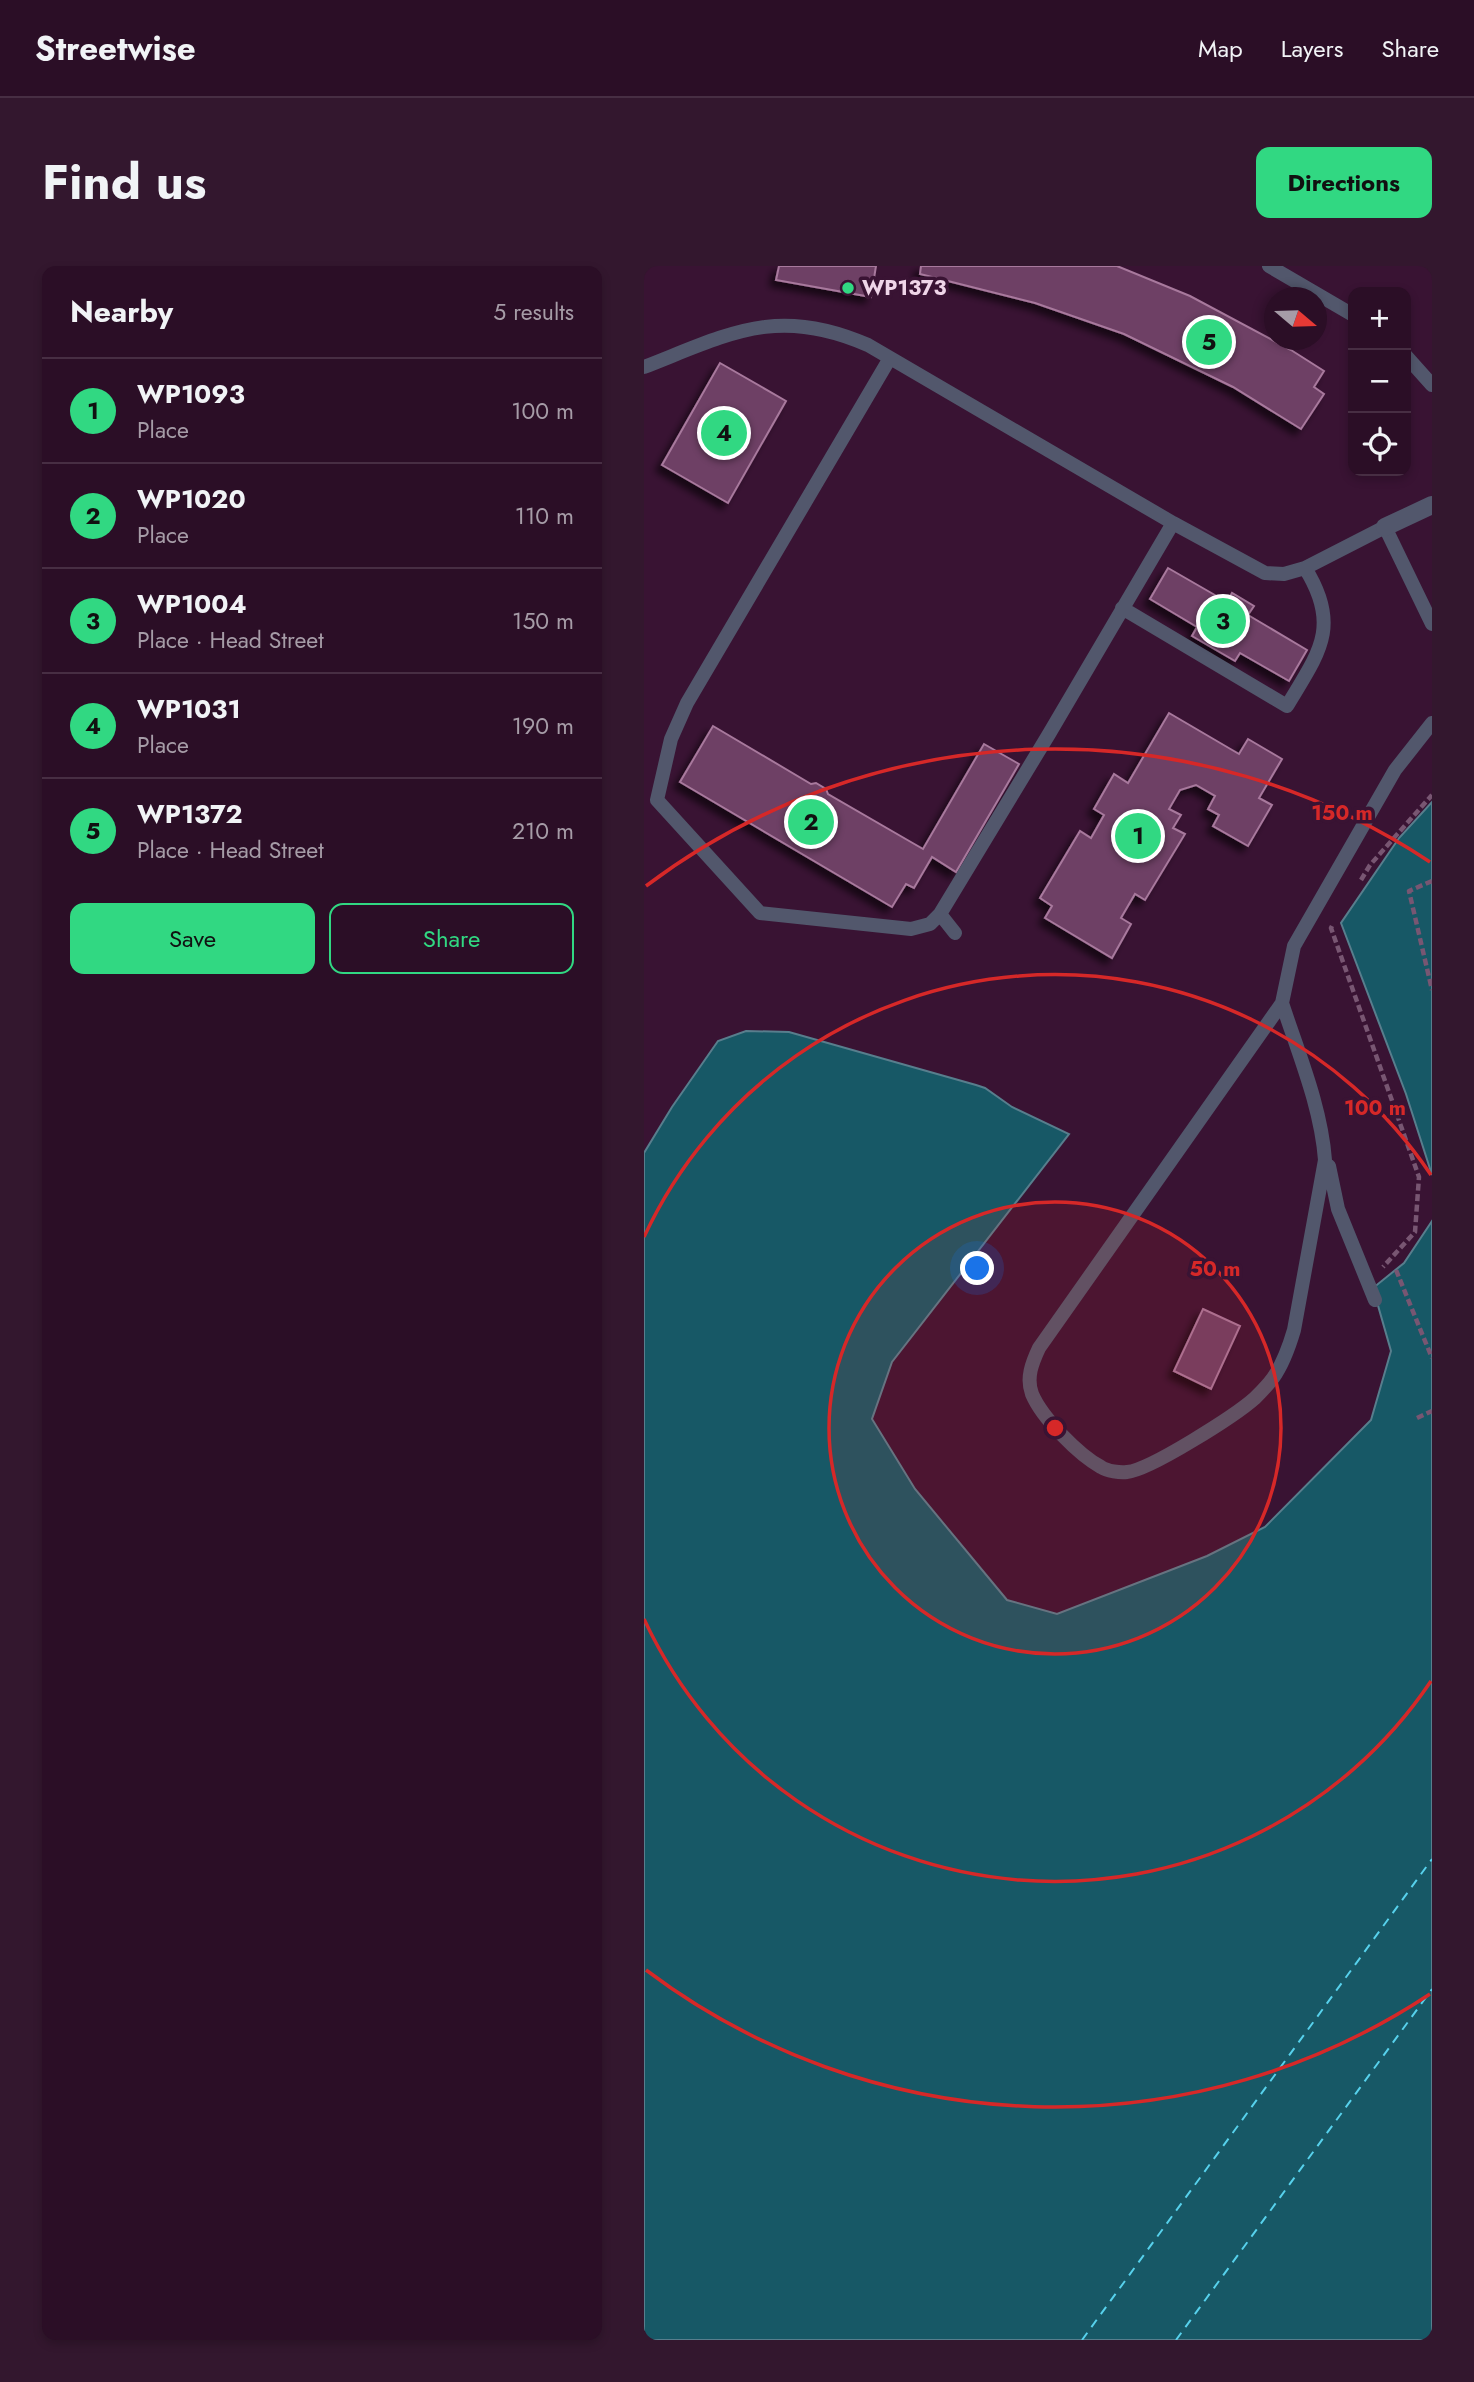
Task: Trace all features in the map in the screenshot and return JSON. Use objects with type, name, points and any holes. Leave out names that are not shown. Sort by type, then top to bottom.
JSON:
[{"type":"street","points":[[1385,527],[1432,505]]},
{"type":"lane","points":[[1269,266],[1348,312]]},
{"type":"lane","points":[[644,367],[735,332],[762,326],[791,325],[844,334],[1265,573],[1284,574],[1305,568],[1385,527],[1432,625]]},
{"type":"lane","points":[[890,358],[859,421],[772,568],[687,703],[671,739],[657,800],[760,913],[911,929],[930,924],[940,915],[1044,730],[1088,656],[1122,608],[1131,583],[1173,523]]},
{"type":"lane","points":[[1411,362],[1432,385]]},
{"type":"lane","points":[[1122,608],[1287,706],[1319,652],[1323,637],[1324,623],[1319,594],[1305,568]]},
{"type":"lane","points":[[1323,1137],[1325,1160],[1322,1183],[1294,1330],[1274,1377],[1257,1396],[1237,1412],[1148,1465],[1126,1472],[1104,1469],[1085,1456],[1043,1412],[1031,1392],[1030,1369],[1039,1348],[1282,1003],[1294,946],[1395,770],[1432,723]]},
{"type":"lane","points":[[940,915],[955,933]]},
{"type":"lane","points":[[1282,1003],[1323,1137],[1338,1209],[1375,1300]]},
{"type":"path","points":[[1357,886],[1370,864],[1432,795]]},
{"type":"path","points":[[1432,881],[1409,891],[1432,990]]},
{"type":"path","points":[[1337,917],[1331,928],[1419,1177],[1415,1232],[1368,1283]]},
{"type":"path","points":[[1396,1270],[1432,1358]]},
{"type":"path","points":[[1417,1418],[1432,1411]]},
{"type":"shaded area","points":[[1432,802],[1432,1175],[1406,1094],[1341,923],[1399,838]]},
{"type":"shaded area","points":[[746,1031],[789,1032],[976,1085],[985,1088],[1012,1107],[1069,1134],[892,1362],[872,1419],[915,1489],[1007,1600],[1057,1614],[1207,1556],[1265,1527],[1371,1420],[1391,1351],[1373,1288],[1404,1263],[1432,1221],[1432,2340],[644,2340],[644,1153],[718,1041]]},
{"type":"building","name":"WP1373","points":[[779,266],[876,266],[871,297],[776,280]]},
{"type":"building","points":[[921,266],[1117,266],[1190,296],[1264,336],[1264,350],[1291,350],[1324,371],[1314,387],[1324,394],[1301,429],[1233,387],[1124,334],[1035,303],[920,274]]},
{"type":"building","points":[[720,363],[786,401],[728,503],[662,465]]},
{"type":"building","points":[[1168,568],[1227,602],[1232,593],[1254,606],[1248,615],[1307,650],[1289,681],[1240,653],[1235,661],[1192,636],[1197,627],[1150,599]]},
{"type":"building","points":[[1169,713],[1239,754],[1248,739],[1282,759],[1259,798],[1272,805],[1248,846],[1213,826],[1219,815],[1208,809],[1215,796],[1196,785],[1180,790],[1169,809],[1181,815],[1173,828],[1185,834],[1145,900],[1135,894],[1121,918],[1131,924],[1112,958],[1045,918],[1052,906],[1040,898],[1080,831],[1091,838],[1104,815],[1094,809],[1114,774],[1128,783]]},
{"type":"building","points":[[713,726],[811,784],[816,783],[826,789],[828,794],[923,849],[984,744],[1019,764],[956,872],[932,857],[914,888],[906,884],[892,907],[680,782]]},
{"type":"building","points":[[1203,1309],[1240,1326],[1211,1389],[1174,1371]]},
{"type":"ferry route","points":[[1082,2340],[1432,1859]]},
{"type":"ferry route","points":[[1176,2340],[1432,1989]]},
{"type":"place","name":"WP1373","points":[[848,288]]},
{"type":"place","name":"WP1372","points":[[1209,342]]},
{"type":"place","name":"WP1031","points":[[724,433]]},
{"type":"place","name":"WP1004","points":[[1223,621]]},
{"type":"place","name":"WP1020","points":[[811,822]]},
{"type":"place","name":"WP1093","points":[[1138,836]]}]
